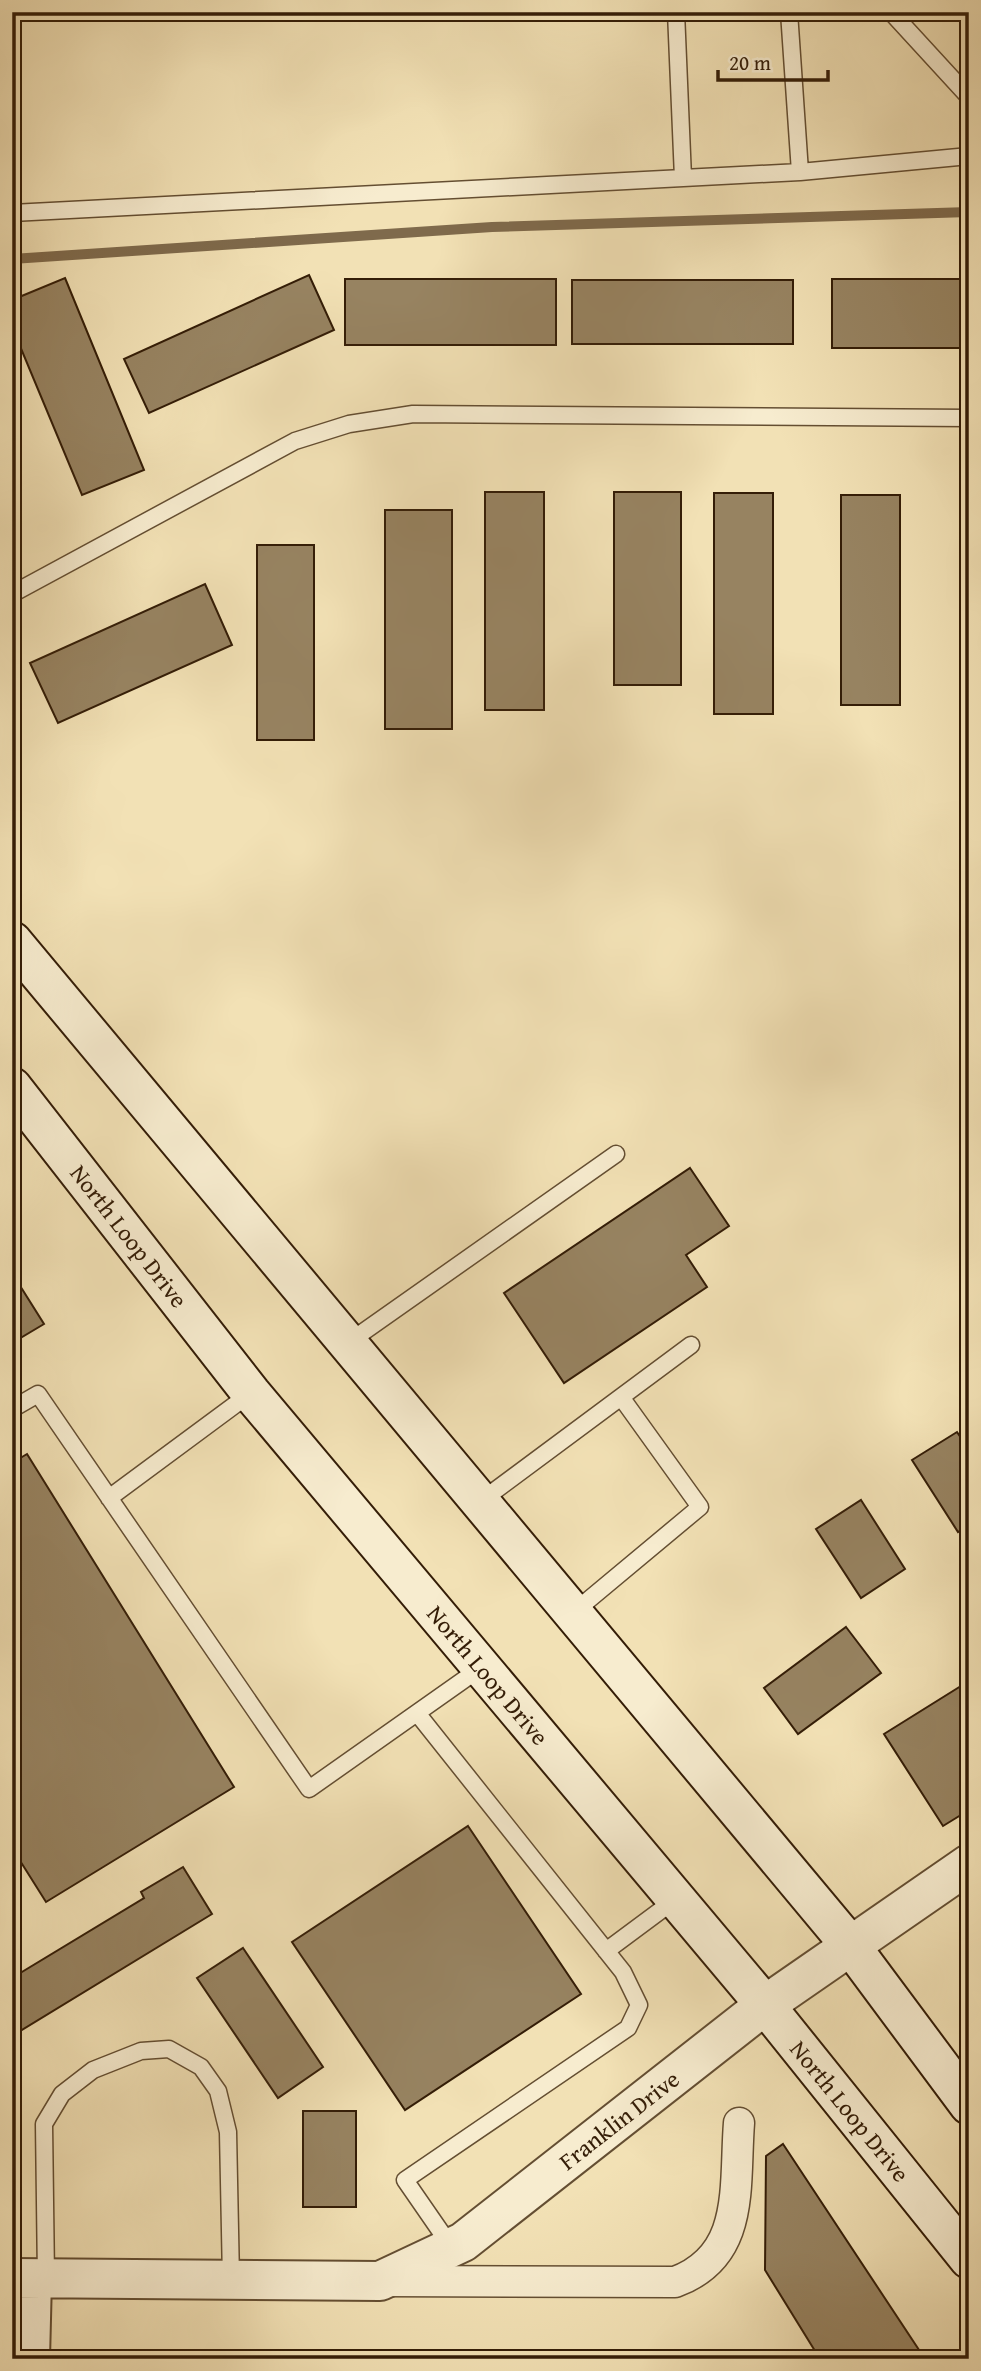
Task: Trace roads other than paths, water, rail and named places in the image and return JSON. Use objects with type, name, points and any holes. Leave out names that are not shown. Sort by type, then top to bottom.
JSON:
[{"type":"main road","points":[[12,941],[850,1945],[969,2105]]},
{"type":"main road","name":"North Loop Drive","points":[[12,1087],[251,1393],[765,2005],[969,2259]]},
{"type":"main road","name":"Franklin Drive","points":[[30,2279],[380,2281],[463,2242],[765,2005],[969,1864]]},
{"type":"main road","points":[[30,2279],[30,2359]]},
{"type":"street","name":"Franklin Drive","points":[[380,2281],[675,2283],[691,2276],[708,2264],[722,2248],[731,2224],[739,2123]]},
{"type":"lane","points":[[676,12],[683,178]]},
{"type":"lane","points":[[789,12],[800,172]]},
{"type":"lane","points":[[891,12],[969,97]]},
{"type":"lane","points":[[12,213],[800,172],[969,156]]},
{"type":"lane","points":[[12,594],[295,441],[349,424],[413,414],[969,418]]},
{"type":"lane","points":[[349,1342],[616,1154]]},
{"type":"lane","points":[[969,1328],[969,1354]]},
{"type":"lane","points":[[481,1501],[691,1345]]},
{"type":"lane","points":[[109,1498],[251,1393]]},
{"type":"lane","points":[[12,1409],[38,1394],[309,1789],[482,1667]]},
{"type":"lane","points":[[574,1612],[700,1507],[621,1396]]},
{"type":"lane","points":[[417,1713],[623,1972],[639,2005],[628,2028],[405,2180],[452,2248]]},
{"type":"lane","points":[[607,1951],[676,1899]]},
{"type":"lane","points":[[30,2279],[44,2124],[62,2094],[93,2070],[141,2051],[169,2049],[201,2067],[218,2091],[229,2132],[230,2280]]},
{"type":"waterway","points":[[12,259],[492,227],[969,212]]}]
